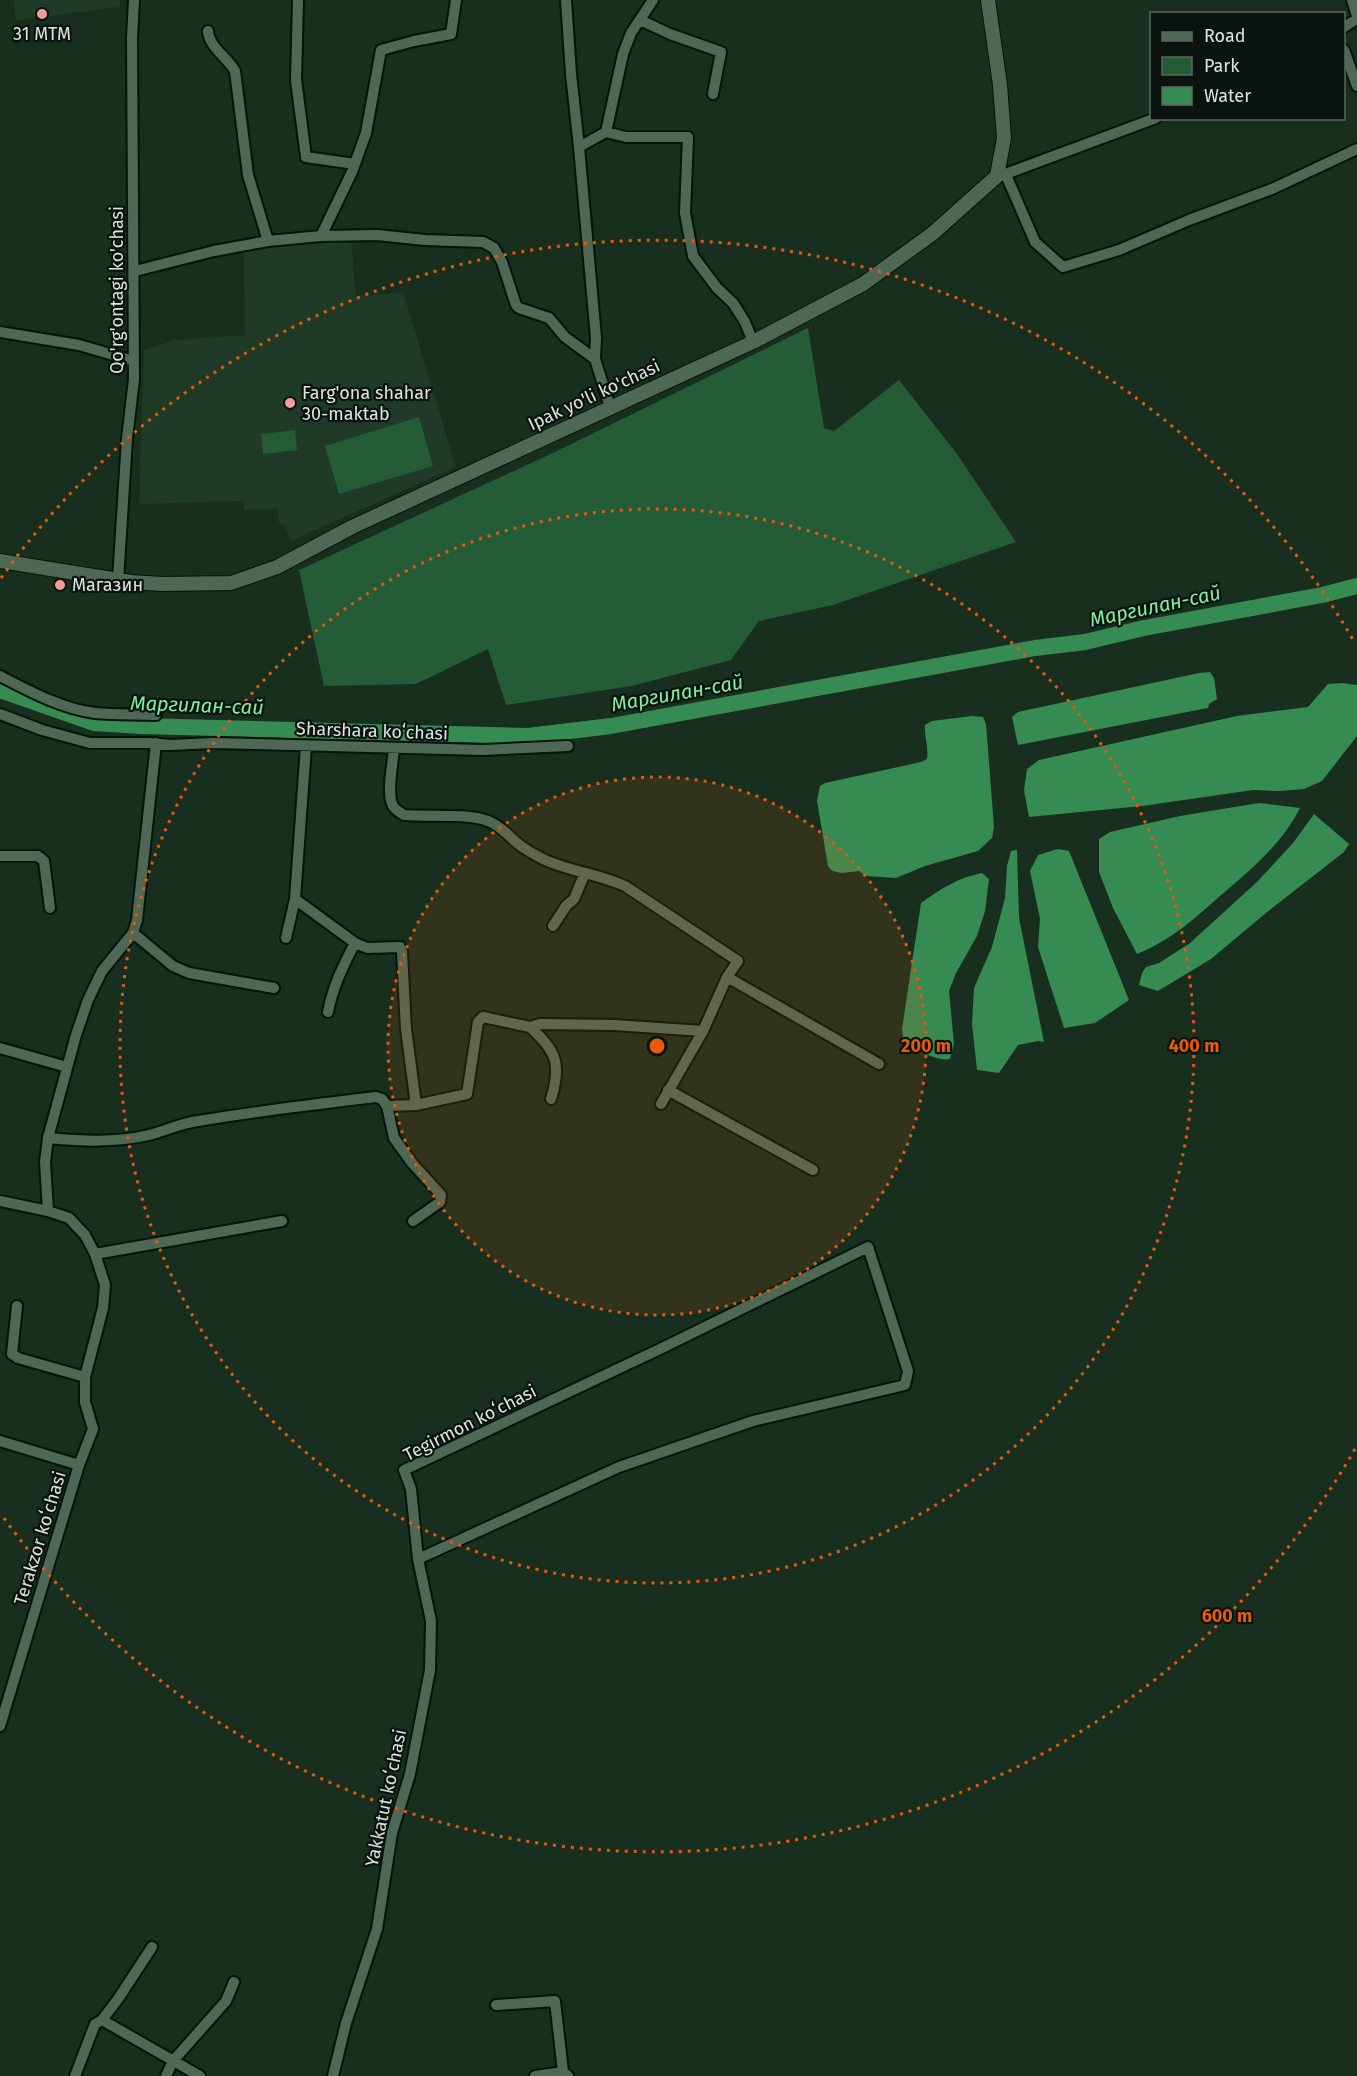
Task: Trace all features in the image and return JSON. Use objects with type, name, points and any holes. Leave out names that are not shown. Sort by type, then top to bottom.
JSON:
[{"type":"main road","points":[[988,0],[1000,85],[1004,138],[1001,176]]},
{"type":"main road","name":"Ipak yo'li ko'chasi","points":[[0,561],[118,580],[162,584],[231,583],[277,567],[352,527],[753,342],[863,284],[932,234],[1001,176]]},
{"type":"street","name":"Qo'rg'ontagi ko'chasi","points":[[118,580],[134,361],[132,50],[134,0]]},
{"type":"street","points":[[298,0],[296,80],[306,157],[355,164]]},
{"type":"street","points":[[321,236],[355,164],[366,133],[381,50],[451,34],[456,0]]},
{"type":"street","points":[[566,0],[596,338],[595,359],[610,407]]},
{"type":"street","points":[[606,132],[623,54],[631,33],[653,0]]},
{"type":"street","points":[[1352,0],[1357,18]]},
{"type":"street","points":[[640,20],[721,52],[713,94]]},
{"type":"street","points":[[208,31],[212,44],[230,61],[235,71],[248,175],[267,241]]},
{"type":"street","points":[[1345,54],[1357,86]]},
{"type":"street","points":[[1151,120],[1001,176],[1035,242],[1063,267],[1119,250],[1189,220],[1272,189],[1357,149]]},
{"type":"street","points":[[579,147],[606,132],[626,137],[688,137],[685,213],[693,256],[717,288],[733,303],[745,322],[753,342]]},
{"type":"street","points":[[135,271],[214,251],[267,241],[321,236],[376,235],[483,242],[494,248],[502,262],[516,305],[549,318],[565,337],[595,359]]},
{"type":"street","points":[[0,332],[79,345],[134,361]]},
{"type":"street","points":[[0,676],[77,709],[94,713],[156,715]]},
{"type":"street","name":"Sharshara koʻchasi","points":[[0,714],[42,730],[90,743],[170,745],[213,743],[483,750],[568,746]]},
{"type":"street","points":[[48,1211],[45,1162],[48,1138],[76,1035],[102,971],[133,933],[137,920],[156,743]]},
{"type":"street","points":[[286,938],[295,899],[306,746]]},
{"type":"street","points":[[394,749],[390,796],[396,810],[404,815],[476,818],[490,821],[504,830],[522,847],[537,855],[569,869],[605,877],[625,886],[738,961],[727,977],[703,1031],[661,1104]]},
{"type":"street","points":[[0,856],[38,856],[44,861],[50,908]]},
{"type":"street","points":[[553,926],[566,906],[574,899],[585,873]]},
{"type":"street","points":[[295,899],[355,943],[367,948],[400,947],[406,1029],[416,1105]]},
{"type":"street","points":[[133,933],[173,966],[189,973],[274,988]]},
{"type":"street","points":[[328,1012],[331,994],[338,975],[355,943]]},
{"type":"street","points":[[727,977],[879,1064]]},
{"type":"street","points":[[387,1106],[416,1105],[467,1094],[478,1022],[483,1017],[530,1027],[540,1024],[614,1025],[703,1031]]},
{"type":"street","points":[[530,1027],[546,1042],[554,1057],[557,1081],[551,1099]]},
{"type":"street","points":[[0,1048],[67,1067]]},
{"type":"street","points":[[668,1090],[813,1170]]},
{"type":"street","points":[[48,1138],[120,1141],[194,1121],[376,1097],[382,1099],[387,1106],[394,1138],[412,1163],[441,1195],[440,1202],[413,1221]]},
{"type":"street","points":[[0,1201],[69,1218],[85,1235],[95,1254],[105,1285],[103,1308],[85,1377],[18,1358],[12,1354],[17,1306]]},
{"type":"street","points":[[95,1254],[282,1221]]},
{"type":"street","name":"Tegirmon koʻchasi","points":[[868,1247],[908,1371],[905,1385],[753,1421],[619,1467],[418,1559],[411,1489],[404,1470],[660,1349],[868,1247]]},
{"type":"street","name":"Terakzor koʻchasi","points":[[0,1726],[79,1465],[93,1429],[85,1402],[85,1377]]},
{"type":"street","points":[[0,1441],[79,1465]]},
{"type":"street","name":"Yakkatut koʻchasi","points":[[333,2076],[346,2023],[377,1929],[392,1833],[410,1774],[430,1670],[431,1621],[418,1559]]},
{"type":"street","points":[[75,2076],[95,2024],[102,2020],[118,1999],[152,1947]]},
{"type":"street","points":[[166,2076],[173,2061],[221,2008],[234,1982]]},
{"type":"street","points":[[496,2005],[555,2001],[565,2074],[535,2076]]},
{"type":"street","points":[[102,2020],[200,2076]]},
{"type":"shaded area","name":"31 MTM","points":[[14,0],[120,0],[120,7],[16,20]]},
{"type":"shaded area","name":"Farg'ona shahar 30-maktab","points":[[351,240],[356,297],[403,292],[456,467],[291,541],[284,524],[279,524],[278,509],[244,510],[243,501],[139,504],[144,350],[175,340],[245,335],[244,250]]},
{"type":"green space","points":[[808,328],[824,428],[834,431],[899,380],[957,454],[1016,542],[833,605],[759,621],[731,660],[632,686],[506,705],[488,649],[416,684],[324,686],[299,570],[555,452]]},
{"type":"green space","points":[[419,417],[433,466],[339,494],[325,446]]},
{"type":"green space","points":[[295,430],[297,450],[263,454],[261,434]]},
{"type":"water","points":[[1210,672],[1214,678],[1217,699],[1209,704],[1208,708],[1018,745],[1012,717],[1018,712]]},
{"type":"water","points":[[1328,684],[1357,685],[1357,736],[1322,781],[1304,789],[1253,790],[1142,806],[1029,817],[1024,790],[1027,769],[1039,760],[1237,716],[1308,707]]},
{"type":"water","points":[[972,716],[983,717],[986,724],[994,827],[992,838],[978,851],[925,866],[896,878],[866,876],[859,871],[842,873],[832,871],[828,866],[817,801],[820,786],[921,762],[927,759],[925,725],[932,721]]},
{"type":"water","points":[[1259,803],[1300,808],[1277,843],[1248,872],[1185,926],[1137,954],[1113,908],[1099,872],[1099,839],[1110,832],[1180,816]]},
{"type":"water","points":[[1314,814],[1349,844],[1344,852],[1211,959],[1158,991],[1139,985],[1146,967],[1159,963],[1190,943],[1257,882],[1293,843]]},
{"type":"water","points":[[1058,849],[1069,851],[1129,1000],[1095,1023],[1064,1028],[1038,947],[1040,919],[1030,871],[1038,855]]},
{"type":"water","points":[[1017,850],[1019,918],[1044,1042],[1018,1045],[999,1073],[977,1070],[972,1024],[974,988],[992,947],[1005,898],[1007,866],[1011,851]]},
{"type":"water","points":[[982,873],[989,879],[985,911],[977,936],[956,973],[949,991],[954,1044],[950,1059],[938,1058],[919,1050],[903,1038],[902,1029],[921,903],[957,881]]},
{"type":"waterway","name":"Маргилан-сай","points":[[0,690],[94,723],[528,736],[611,726],[1035,648],[1085,642],[1144,628],[1322,595],[1357,586]]},
{"type":"place","name":"31 MTM","points":[[42,14]]},
{"type":"place","name":"Farg'ona shahar 30-maktab","points":[[290,403]]},
{"type":"place","name":"Магазин","points":[[60,585]]}]
